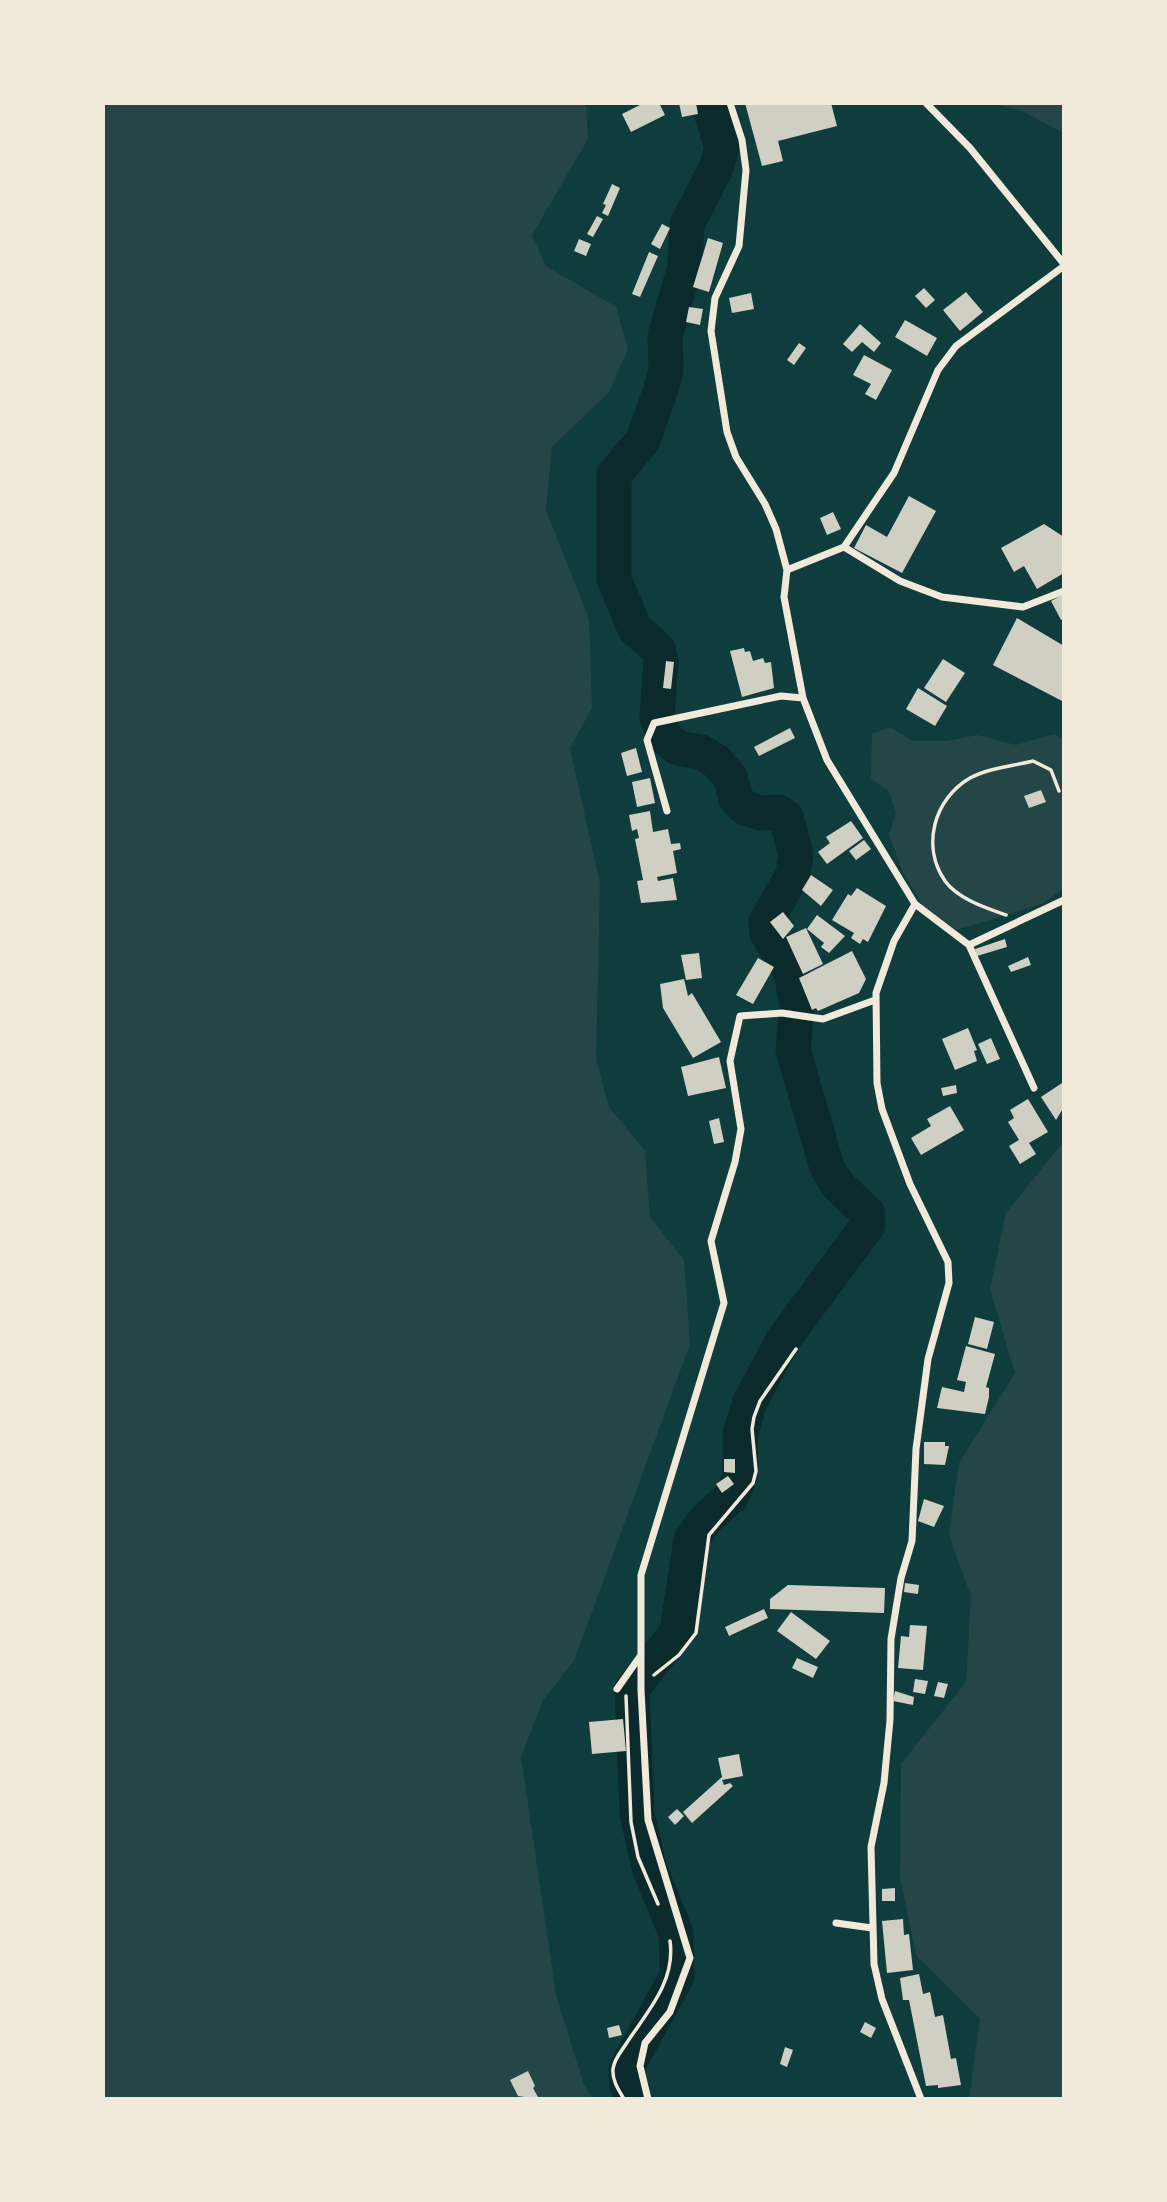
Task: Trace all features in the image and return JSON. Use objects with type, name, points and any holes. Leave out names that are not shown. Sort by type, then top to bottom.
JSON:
[{"type":"street","points":[[730,103],[742,140],[746,170],[739,246],[715,298],[711,331],[727,432],[736,457],[765,504],[776,529],[787,570],[784,597],[803,698],[827,760],[915,904],[969,945],[1034,1088]]},
{"type":"street","points":[[787,570],[844,547],[894,473],[925,408],[938,370],[956,346],[1064,265],[970,148],[926,103]]},
{"type":"street","points":[[844,547],[900,580],[942,597],[1023,607],[1064,591]]},
{"type":"street","points":[[667,811],[647,740],[654,723],[780,696],[803,698]]},
{"type":"street","points":[[969,945],[1064,900]]},
{"type":"street","points":[[915,904],[894,941],[875,1000],[877,1083],[882,1109],[910,1184],[948,1262],[949,1283],[928,1359],[916,1448],[912,1541],[901,1578],[891,1639],[887,1758],[871,1847],[874,1964],[882,1998],[922,2099]]},
{"type":"street","points":[[648,2099],[639,2066],[645,2043],[670,2012],[690,1958],[648,1820],[641,1684],[641,1575],[724,1303],[711,1241],[735,1162],[741,1129],[730,1061],[740,1016],[782,1013],[823,1019],[875,1000]]},
{"type":"street","points":[[617,1689],[641,1655]]},
{"type":"street","points":[[836,1923],[872,1928]]},
{"type":"path","points":[[1024,921],[986,907],[955,891],[944,880],[931,834],[937,816],[951,795],[971,778],[1033,761],[1051,770],[1059,791]]},
{"type":"path","points":[[641,1684],[679,1656],[696,1633],[709,1535],[753,1483],[756,1471],[752,1429],[754,1417],[760,1401],[796,1349]]},
{"type":"path","points":[[625,1677],[631,1822],[638,1857],[662,1913]]},
{"type":"path","points":[[624,2099],[614,2081],[614,2062],[651,2010],[664,1985],[671,1950],[669,1937]]},
{"type":"shaded area","points":[[103,103],[586,103],[588,139],[532,235],[546,266],[616,307],[628,349],[609,392],[552,447],[546,510],[589,619],[592,708],[570,748],[600,884],[596,1060],[609,1107],[645,1151],[650,1217],[684,1260],[690,1344],[574,1661],[543,1700],[521,1757],[556,1995],[584,2085],[593,2099],[103,2099]]},
{"type":"shaded area","points":[[990,103],[1064,103],[1064,133],[1020,110]]},
{"type":"shaded area","points":[[890,727],[913,741],[947,741],[977,735],[1016,745],[1054,734],[1064,740],[1064,888],[1042,904],[956,930],[924,908],[903,873],[889,835],[896,813],[888,790],[871,779],[872,734]]},
{"type":"shaded area","points":[[1064,1141],[1064,2099],[969,2099],[980,2019],[916,1955],[900,1877],[901,1764],[966,1682],[971,1596],[949,1535],[959,1463],[1015,1373],[990,1289],[1006,1213]]},
{"type":"building","points":[[644,103],[659,103],[665,115],[631,132],[622,114]]},
{"type":"building","points":[[679,103],[696,103],[698,114],[682,117]]},
{"type":"building","points":[[745,103],[831,103],[837,126],[778,141],[783,161],[762,166]]},
{"type":"building","points":[[612,184],[620,188],[608,216],[602,213],[606,205],[603,204]]},
{"type":"building","points":[[597,216],[603,219],[593,237],[587,234]]},
{"type":"building","points":[[662,224],[670,228],[660,249],[651,244]]},
{"type":"building","points":[[708,238],[723,243],[709,292],[693,287]]},
{"type":"building","points":[[579,239],[591,244],[586,256],[574,251]]},
{"type":"building","points":[[649,252],[658,256],[640,297],[632,294]]},
{"type":"building","points":[[924,288],[935,300],[926,308],[915,296]]},
{"type":"building","points":[[966,292],[983,312],[960,331],[943,310]]},
{"type":"building","points":[[751,293],[754,309],[732,313],[729,298]]},
{"type":"building","points":[[689,307],[703,309],[700,325],[686,322]]},
{"type":"building","points":[[905,320],[937,338],[927,356],[895,337]]},
{"type":"building","points":[[860,324],[881,343],[874,352],[862,342],[852,352],[843,344]]},
{"type":"building","points":[[799,343],[806,348],[794,365],[787,360]]},
{"type":"building","points":[[864,355],[892,370],[876,400],[865,394],[871,384],[853,375]]},
{"type":"building","points":[[909,496],[936,511],[902,573],[854,548],[866,525],[887,537]]},
{"type":"building","points":[[833,512],[841,529],[827,535],[820,518]]},
{"type":"building","points":[[1044,524],[1064,537],[1064,573],[1037,589],[1024,566],[1014,572],[1001,548]]},
{"type":"building","points":[[1064,594],[1064,618],[1061,620],[1051,601]]},
{"type":"building","points":[[1017,618],[1064,646],[1064,702],[993,665]]},
{"type":"building","points":[[744,648],[745,652],[750,651],[753,661],[763,658],[765,663],[771,662],[774,688],[742,697],[730,651]]},
{"type":"building","points":[[943,659],[965,673],[946,702],[924,688]]},
{"type":"building","points":[[666,661],[674,662],[671,689],[663,688]]},
{"type":"building","points":[[918,688],[947,706],[935,726],[906,709]]},
{"type":"building","points":[[790,728],[795,738],[759,756],[754,747]]},
{"type":"building","points":[[636,748],[642,772],[627,776],[621,753]]},
{"type":"building","points":[[650,778],[655,803],[637,807],[632,782]]},
{"type":"building","points":[[1041,790],[1046,802],[1029,808],[1024,796]]},
{"type":"building","points":[[650,811],[653,832],[668,829],[671,844],[680,843],[681,849],[673,851],[677,873],[657,877],[658,881],[673,878],[677,900],[641,903],[637,881],[643,880],[635,839],[639,838],[637,829],[632,831],[629,815]]},
{"type":"building","points":[[851,821],[863,838],[827,864],[818,852],[830,843],[826,837]]},
{"type":"building","points":[[864,840],[871,849],[856,860],[849,851]]},
{"type":"building","points":[[811,875],[833,890],[821,906],[802,890]]},
{"type":"building","points":[[857,888],[886,906],[868,942],[863,939],[860,944],[851,938],[854,933],[832,920],[848,894],[851,896]]},
{"type":"building","points":[[783,912],[794,926],[783,939],[770,922]]},
{"type":"building","points":[[817,915],[845,936],[829,953],[821,947],[824,943],[807,929]]},
{"type":"building","points":[[806,928],[823,964],[803,974],[786,937]]},
{"type":"building","points":[[1005,939],[1007,947],[977,956],[975,949]]},
{"type":"building","points":[[852,951],[866,979],[859,993],[818,1011],[816,1008],[812,1010],[799,978]]},
{"type":"building","points":[[699,953],[702,978],[686,980],[681,955]]},
{"type":"building","points":[[1028,957],[1031,965],[1011,972],[1008,966]]},
{"type":"building","points":[[758,958],[774,967],[753,1004],[736,995]]},
{"type":"building","points":[[684,979],[688,996],[692,993],[721,1042],[693,1058],[663,1008],[660,984]]},
{"type":"building","points":[[968,1028],[977,1050],[974,1051],[977,1061],[955,1070],[942,1039]]},
{"type":"building","points":[[991,1038],[1000,1059],[987,1064],[978,1044]]},
{"type":"building","points":[[719,1057],[726,1088],[688,1096],[681,1067]]},
{"type":"building","points":[[1062,1083],[1064,1107],[1056,1120],[1041,1097]]},
{"type":"building","points":[[956,1085],[957,1093],[943,1096],[941,1088]]},
{"type":"building","points":[[1028,1099],[1048,1132],[1029,1143],[1036,1154],[1020,1164],[1009,1146],[1019,1140],[1008,1122],[1014,1118],[1010,1110]]},
{"type":"building","points":[[950,1106],[964,1130],[921,1155],[911,1138],[931,1126],[927,1119]]},
{"type":"building","points":[[719,1118],[724,1142],[714,1144],[709,1121]]},
{"type":"building","points":[[975,1317],[994,1322],[987,1349],[968,1344]]},
{"type":"building","points":[[966,1346],[995,1354],[986,1387],[989,1388],[989,1397],[985,1414],[937,1408],[942,1387],[964,1392],[966,1382],[957,1380]]},
{"type":"building","points":[[924,1442],[945,1442],[945,1446],[949,1446],[945,1465],[924,1464]]},
{"type":"building","points":[[724,1459],[735,1459],[735,1473],[724,1472]]},
{"type":"building","points":[[728,1476],[734,1484],[722,1493],[716,1484]]},
{"type":"building","points":[[924,1499],[944,1506],[934,1527],[918,1521]]},
{"type":"building","points":[[905,1583],[919,1585],[918,1594],[904,1592]]},
{"type":"building","points":[[788,1585],[885,1588],[884,1613],[770,1609],[770,1599]]},
{"type":"building","points":[[764,1609],[768,1618],[729,1636],[725,1627]]},
{"type":"building","points":[[791,1612],[830,1641],[816,1659],[777,1631]]},
{"type":"building","points":[[910,1625],[927,1626],[923,1670],[898,1668],[901,1636],[909,1637]]},
{"type":"building","points":[[797,1658],[818,1667],[813,1678],[792,1668]]},
{"type":"building","points":[[915,1679],[928,1681],[925,1694],[913,1692]]},
{"type":"building","points":[[938,1682],[948,1684],[944,1698],[934,1696]]},
{"type":"building","points":[[895,1691],[914,1697],[913,1705],[893,1701]]},
{"type":"building","points":[[623,1719],[626,1751],[592,1754],[589,1722]]},
{"type":"building","points":[[739,1754],[743,1776],[722,1780],[724,1785],[730,1783],[733,1786],[692,1823],[683,1812],[722,1777],[718,1758]]},
{"type":"building","points":[[677,1809],[684,1816],[675,1825],[668,1817]]},
{"type":"building","points":[[895,1888],[895,1901],[882,1901],[882,1889]]},
{"type":"building","points":[[903,1919],[904,1935],[909,1934],[913,1970],[887,1973],[882,1921]]},
{"type":"building","points":[[919,1974],[923,1994],[930,1992],[935,2017],[943,2015],[951,2059],[956,2058],[961,2085],[938,2088],[938,2085],[926,2086],[909,2000],[903,2000],[900,1978]]},
{"type":"building","points":[[865,2022],[876,2028],[871,2038],[860,2032]]},
{"type":"building","points":[[619,2025],[622,2035],[609,2038],[607,2028]]},
{"type":"building","points":[[785,2047],[793,2050],[787,2067],[780,2064]]},
{"type":"building","points":[[528,2071],[539,2099],[518,2096],[510,2080]]},
{"type":"waterway","points":[[633,2099],[627,2086],[626,2069],[677,1976],[676,1933],[650,1870],[637,1814],[632,1689],[677,1632],[691,1540],[706,1519],[732,1496],[740,1475],[740,1435],[749,1404],[783,1340],[868,1225],[868,1214],[837,1184],[827,1167],[793,1050],[797,1006],[791,972],[767,933],[766,922],[793,874],[796,854],[786,817],[779,812],[760,813],[745,808],[736,799],[730,777],[716,761],[701,752],[678,748],[666,738],[657,718],[661,661],[658,649],[635,629],[614,579],[614,475],[643,440],[663,383],[666,370],[665,336],[685,267],[687,225],[717,166],[722,147],[708,103]]}]
